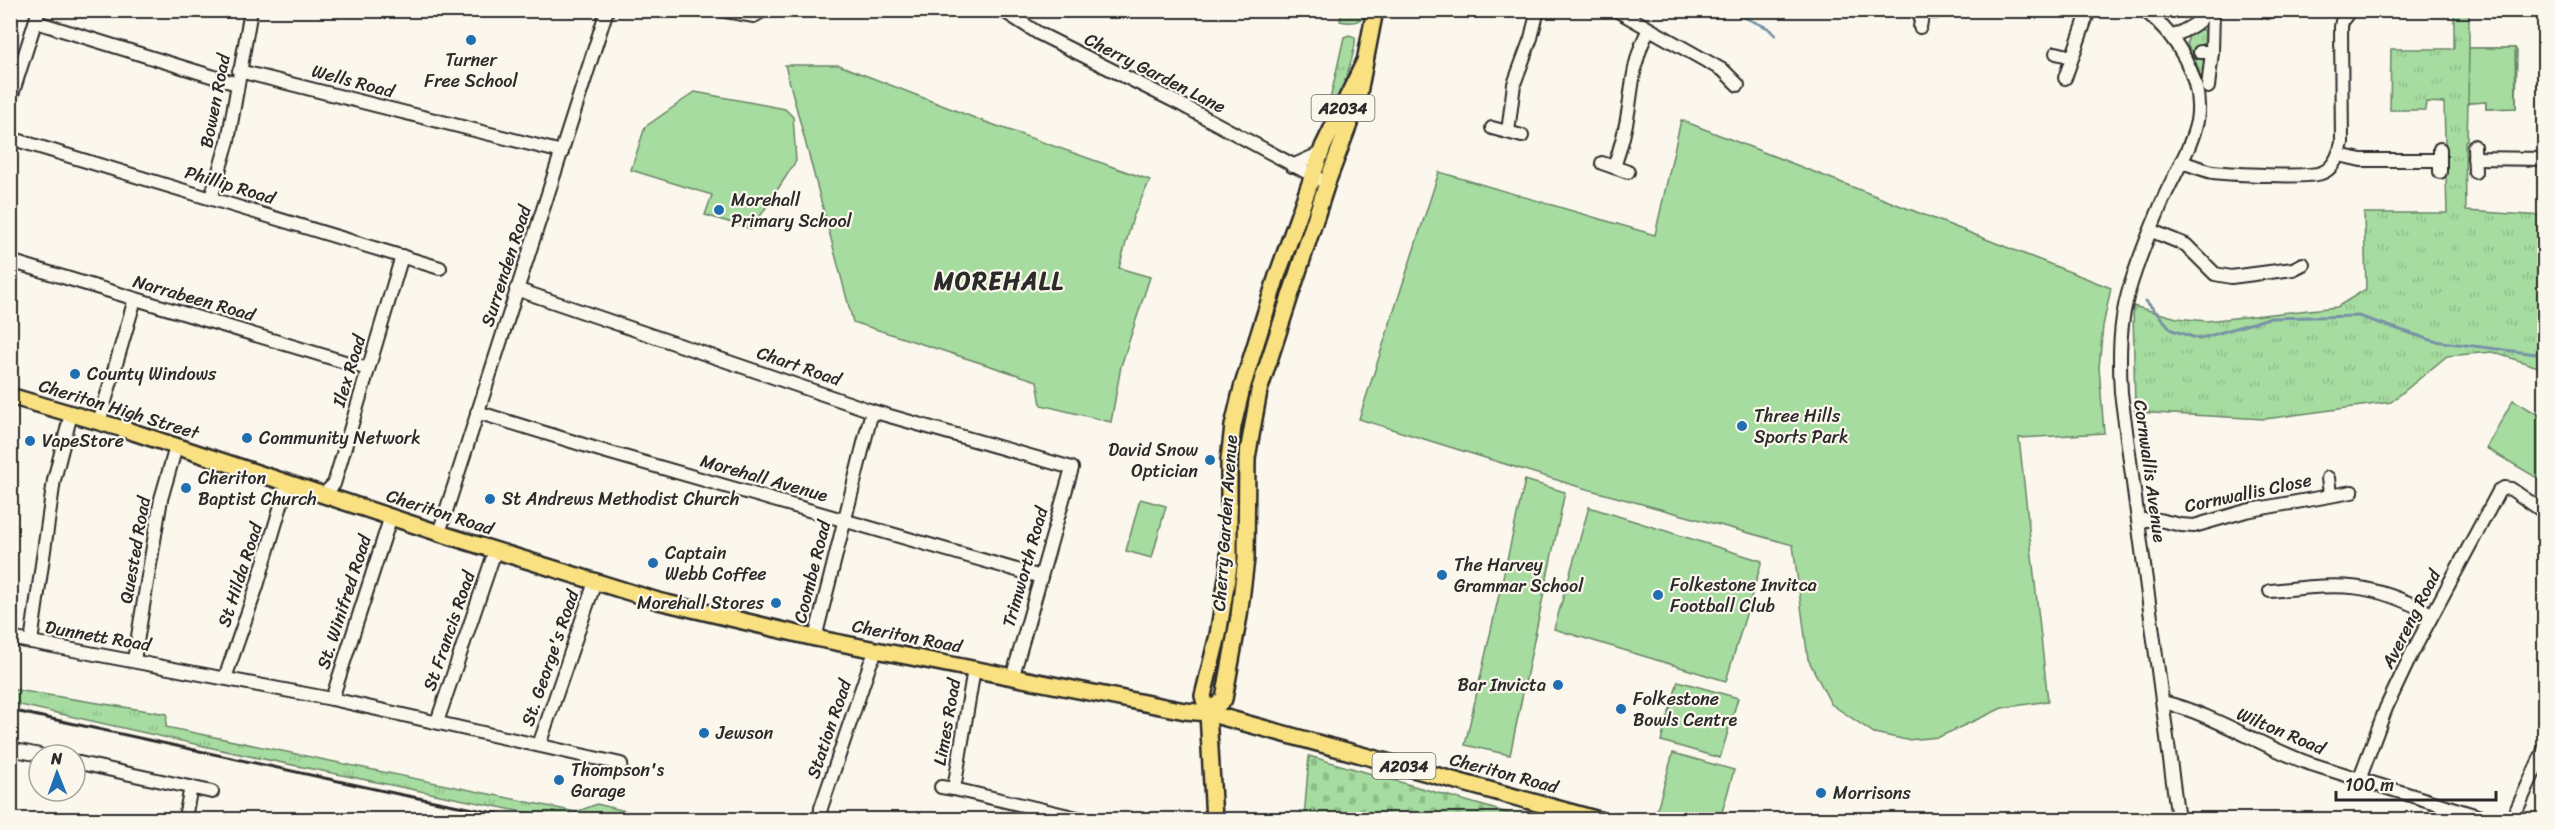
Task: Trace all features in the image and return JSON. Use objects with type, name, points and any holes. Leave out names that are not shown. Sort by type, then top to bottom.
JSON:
[{"type":"main road","name":"Cherry Garden Avenue","points":[[1364,63],[1321,153],[1320,180],[1306,199],[1259,333],[1233,426],[1228,487],[1229,566],[1221,618],[1203,696],[1208,713],[1224,699],[1244,590],[1247,458],[1252,420],[1320,180],[1357,103],[1375,10]]},
{"type":"main road","name":"Cheriton High Street","points":[[10,396],[216,459]]},
{"type":"main road","name":"Cheriton Road","points":[[216,459],[495,551],[658,601],[877,651],[1013,675],[1185,711],[1208,713],[1599,819]]},
{"type":"main road","points":[[1208,713],[1214,819]]},
{"type":"street","name":"Bowen Road","points":[[211,198],[228,141],[251,10]]},
{"type":"street","name":"Surrenden Road","points":[[439,533],[607,10]]},
{"type":"street","points":[[720,10],[754,16],[764,10]]},
{"type":"street","name":"Cherry Garden Lane","points":[[1002,10],[1038,33],[1182,105],[1320,180]]},
{"type":"street","points":[[1508,132],[1514,84],[1531,38],[1538,10]]},
{"type":"street","points":[[1616,10],[1724,70],[1738,85]]},
{"type":"street","points":[[2065,78],[2089,10]]},
{"type":"street","name":"Cornwallis Avenue","points":[[2144,10],[2162,25],[2183,55],[2195,90],[2197,119],[2129,289],[2120,344],[2121,393],[2178,819]]},
{"type":"street","points":[[2172,37],[2195,24],[2204,15],[2205,10]]},
{"type":"street","points":[[2208,87],[2206,52],[2213,10]]},
{"type":"street","points":[[1920,27],[1923,11],[1936,12]]},
{"type":"street","points":[[2181,162],[2211,171],[2310,175],[2328,170],[2339,155],[2342,143],[2341,27],[2345,12]]},
{"type":"street","points":[[10,101],[38,16],[237,84]]},
{"type":"street","points":[[1614,167],[1625,132],[1632,72],[1641,43],[1649,29]]},
{"type":"street","points":[[2056,53],[2072,57]]},
{"type":"street","name":"Wells Road","points":[[239,71],[562,152]]},
{"type":"street","points":[[1492,128],[1522,136]]},
{"type":"street","name":"Phillip Road","points":[[10,138],[440,268]]},
{"type":"street","points":[[2475,172],[2474,152],[2544,159]]},
{"type":"street","points":[[1306,199],[1292,166],[1321,153]]},
{"type":"street","points":[[2339,155],[2361,160],[2440,160]]},
{"type":"street","points":[[1602,163],[1628,172]]},
{"type":"street","points":[[2152,231],[2186,245],[2215,274],[2231,277],[2293,269],[2303,264]]},
{"type":"street","name":"Ilex Road","points":[[324,494],[334,484],[402,256]]},
{"type":"street","name":"Narrabeen Road","points":[[10,261],[368,369]]},
{"type":"street","name":"Chart Road","points":[[516,289],[872,411],[1072,468]]},
{"type":"street","points":[[99,422],[135,299]]},
{"type":"street","name":"Coombe Road","points":[[815,638],[872,411]]},
{"type":"street","name":"Morehall Avenue","points":[[477,412],[600,450],[1041,577]]},
{"type":"street","points":[[31,642],[54,480],[71,414]]},
{"type":"street","name":"Quested Road","points":[[134,660],[161,499],[176,447]]},
{"type":"street","name":"Trimworth Road","points":[[1013,675],[1072,468]]},
{"type":"street","name":"Cornwallis Close","points":[[2328,478],[2330,494]]},
{"type":"street","name":"St Hilda Road","points":[[225,678],[257,586],[288,483]]},
{"type":"street","name":"Avereng Road","points":[[2359,780],[2386,708],[2432,614],[2499,491],[2504,488],[2511,489],[2544,512]]},
{"type":"street","name":"Cornwallis Close","points":[[2138,520],[2159,520],[2194,526],[2246,511],[2330,494],[2352,492]]},
{"type":"street","name":"St. Winifred Road","points":[[332,699],[391,516]]},
{"type":"street","name":"St Francis Road","points":[[437,723],[495,551]]},
{"type":"street","name":"St. George's Road","points":[[539,745],[595,582]]},
{"type":"street","points":[[2270,591],[2326,585],[2357,586],[2389,595],[2432,614]]},
{"type":"street","name":"Dunnett Road","points":[[10,638],[332,699],[621,764]]},
{"type":"street","name":"Station Road","points":[[820,819],[821,808],[870,664],[877,651]]},
{"type":"street","name":"Limes Road","points":[[974,669],[948,788],[1086,819]]},
{"type":"street","name":"Wilton Road","points":[[2163,702],[2194,712],[2280,753],[2359,780],[2490,819]]},
{"type":"street","points":[[10,749],[27,752]]},
{"type":"street","points":[[2512,819],[2544,750]]},
{"type":"street","points":[[87,765],[212,792]]},
{"type":"street","points":[[186,812],[191,787]]},
{"type":"green space","points":[[1342,11],[1369,11],[1369,14],[1355,22],[1345,22],[1340,21]]},
{"type":"green space","points":[[2454,12],[2469,12],[2469,48],[2515,48],[2517,51],[2516,108],[2486,109],[2486,102],[2468,103],[2467,140],[2465,141],[2466,211],[2544,216],[2544,369],[2492,352],[2447,356],[2391,402],[2265,419],[2135,412],[2133,306],[2177,318],[2206,321],[2337,307],[2366,289],[2364,213],[2447,213],[2444,103],[2426,102],[2425,110],[2390,110],[2391,49],[2454,49]]},
{"type":"green space","points":[[2196,29],[2204,30],[2207,41],[2196,48],[2195,55],[2205,61],[2204,89],[2196,62],[2187,44],[2188,38]]},
{"type":"green space","points":[[1349,35],[1355,37],[1355,45],[1348,72],[1321,140],[1344,37]]},
{"type":"green space","points":[[2469,48],[2515,48],[2516,108],[2486,109],[2486,102],[2468,103]]},
{"type":"green space","points":[[785,65],[839,65],[980,120],[1150,180],[1133,217],[1119,268],[1150,277],[1121,366],[1111,422],[1041,405],[1037,381],[853,322]]},
{"type":"green space","points":[[695,92],[785,109],[793,117],[796,161],[752,229],[705,215],[712,195],[631,170],[645,127]]},
{"type":"green space","name":"Three Hills Sports Park","points":[[1681,120],[2111,288],[2103,326],[2099,367],[2104,433],[2019,438],[2048,701],[2002,708],[1939,737],[1907,740],[1874,733],[1831,704],[1808,659],[1793,545],[1583,488],[1359,419],[1439,172],[1655,235]]},
{"type":"green space","points":[[1313,194],[1316,197],[1258,372],[1255,374],[1252,372]]},
{"type":"green space","points":[[1250,399],[1241,457],[1240,576],[1217,687],[1211,686],[1242,424]]},
{"type":"green space","points":[[2513,400],[2544,418],[2544,482],[2486,448]]},
{"type":"green space","points":[[1525,480],[1565,492],[1510,755],[1465,745]]},
{"type":"green space","points":[[1140,499],[1166,506],[1152,558],[1126,551]]},
{"type":"green space","name":"Folkestone Invitca Football Club","points":[[1589,507],[1762,561],[1726,681],[1554,629]]},
{"type":"green space","points":[[1678,681],[1738,698],[1720,758],[1661,741]]},
{"type":"green space","points":[[10,689],[167,714],[166,727],[576,812],[597,804],[658,819],[573,819],[518,811],[244,755],[11,703]]},
{"type":"green space","points":[[1673,753],[1734,770],[1720,819],[1680,819],[1656,813]]},
{"type":"green space","points":[[1309,756],[1529,819],[1304,819]]},
{"type":"waterway","points":[[1728,10],[1768,28],[1775,35]]},
{"type":"waterway","points":[[2146,301],[2172,330],[2199,339],[2269,318],[2358,316],[2434,341],[2544,355]]},
{"type":"railway","points":[[10,710],[529,820]]},
{"type":"place","name":"Turner Free School","points":[[471,40]]},
{"type":"place","name":"Morehall Primary School","points":[[719,210]]},
{"type":"place","name":"County Windows","points":[[75,374]]},
{"type":"place","name":"Three Hills Sports Park","points":[[1742,426]]},
{"type":"place","name":"Community Network","points":[[247,438]]},
{"type":"place","name":"VapeStore","points":[[30,441]]},
{"type":"place","name":"David Snow Optician","points":[[1210,460]]},
{"type":"place","name":"Cheriton Baptist Church","points":[[186,488]]},
{"type":"place","name":"St Andrews Methodist Church","points":[[490,499]]},
{"type":"place","name":"Captain Webb Coffee","points":[[653,563]]},
{"type":"place","name":"The Harvey Grammar School","points":[[1442,575]]},
{"type":"place","name":"Folkestone Invitca Football Club","points":[[1658,595]]},
{"type":"place","name":"Morehall Stores","points":[[776,603]]},
{"type":"place","name":"Bar Invicta","points":[[1558,685]]},
{"type":"place","name":"Folkestone Bowls Centre","points":[[1621,709]]},
{"type":"place","name":"Jewson","points":[[704,733]]},
{"type":"place","name":"Thompson's Garage","points":[[559,780]]},
{"type":"place","name":"Morrisons","points":[[1821,793]]},
{"type":"district","name":"MOREHALL","points":[[999,281]]}]
